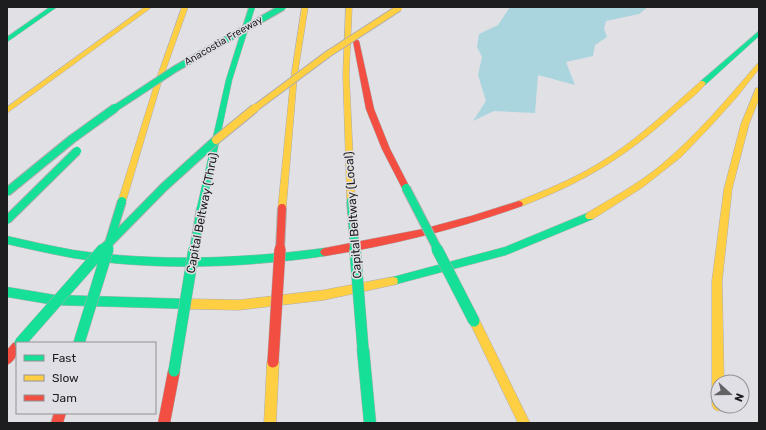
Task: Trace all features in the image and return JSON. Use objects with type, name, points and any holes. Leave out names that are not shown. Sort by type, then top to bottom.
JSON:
[{"type":"highway","points":[[7,40],[54,7]]},
{"type":"highway","points":[[7,111],[149,7]]},
{"type":"highway","points":[[80,342],[158,83],[185,7]]},
{"type":"highway","name":"Capital Beltway (Thru)","points":[[164,423],[201,208],[229,80],[252,7]]},
{"type":"highway","name":"Anacostia Freeway","points":[[165,74],[234,33],[283,7]]},
{"type":"highway","points":[[270,423],[282,208],[294,78],[305,7]]},
{"type":"highway","points":[[350,7],[370,109],[386,149],[474,321],[524,423]]},
{"type":"highway","name":"Capital Beltway (Local)","points":[[350,7],[346,74],[351,201],[362,349],[370,423]]},
{"type":"highway","points":[[21,342],[99,252],[151,199],[249,110],[351,36],[400,8]]},
{"type":"highway","points":[[7,240],[80,255],[146,261],[245,262],[320,253],[394,241],[479,219],[546,194],[610,160],[656,125],[759,33]]},
{"type":"highway","points":[[7,292],[55,300],[239,305],[324,295],[405,278],[506,251],[582,220],[647,180],[692,141],[723,108],[759,65]]},
{"type":"highway","points":[[96,133],[165,74]]},
{"type":"highway","points":[[7,192],[29,172],[108,113],[165,74]]},
{"type":"highway","points":[[718,374],[718,281],[728,189],[745,124],[759,90]]},
{"type":"highway","points":[[7,220],[86,143]]},
{"type":"highway","points":[[7,359],[16,348]]},
{"type":"water","points":[[510,7],[648,7],[639,14],[606,21],[604,29],[607,37],[595,45],[593,56],[566,62],[575,85],[538,75],[535,113],[494,111],[473,121],[486,101],[478,75],[482,57],[477,47],[479,34],[498,25]]},
{"type":"traffic: fast","points":[[7,40],[54,7]]},
{"type":"traffic: fast","points":[[201,208],[229,80],[252,7]]},
{"type":"traffic: fast","points":[[7,192],[72,139],[140,92],[210,48],[283,7]]},
{"type":"traffic: fast","points":[[703,83],[759,33]]},
{"type":"traffic: fast","points":[[21,342],[66,289],[138,212],[189,163],[216,140]]},
{"type":"traffic: fast","points":[[7,220],[77,151]]},
{"type":"traffic: fast","points":[[406,188],[474,321]]},
{"type":"traffic: fast","points":[[79,342],[122,201]]},
{"type":"traffic: fast","points":[[351,201],[363,349]]},
{"type":"traffic: fast","points":[[174,371],[201,208]]},
{"type":"traffic: fast","points":[[393,281],[506,251],[590,216]]},
{"type":"traffic: fast","points":[[7,240],[82,255],[142,260],[203,262],[234,261],[325,252]]},
{"type":"traffic: fast","points":[[7,292],[55,300],[191,304]]},
{"type":"traffic: fast","points":[[363,349],[370,423]]},
{"type":"traffic: slow","points":[[7,111],[149,7]]},
{"type":"traffic: slow","points":[[122,201],[158,83],[185,7]]},
{"type":"traffic: slow","points":[[282,208],[294,77],[305,7]]},
{"type":"traffic: slow","points":[[349,7],[346,74],[351,201]]},
{"type":"traffic: slow","points":[[216,140],[260,104],[305,71],[399,8]]},
{"type":"traffic: slow","points":[[590,216],[640,185],[678,155],[720,111],[759,65]]},
{"type":"traffic: slow","points":[[519,204],[589,173],[610,160],[646,133],[703,83]]},
{"type":"traffic: slow","points":[[718,374],[717,281],[728,189],[745,124],[759,90]]},
{"type":"traffic: slow","points":[[191,304],[239,305],[324,295],[393,281]]},
{"type":"traffic: slow","points":[[474,321],[524,423]]},
{"type":"traffic: slow","points":[[270,423],[273,362]]},
{"type":"traffic: jam","points":[[356,41],[370,109],[386,149],[406,188]]},
{"type":"traffic: jam","points":[[325,252],[423,233],[495,213],[519,204]]},
{"type":"traffic: jam","points":[[273,362],[282,208]]},
{"type":"traffic: jam","points":[[7,359],[16,348]]},
{"type":"traffic: jam","points":[[164,423],[174,371]]},
{"type":"traffic: jam","points":[[57,423],[60,414]]}]
